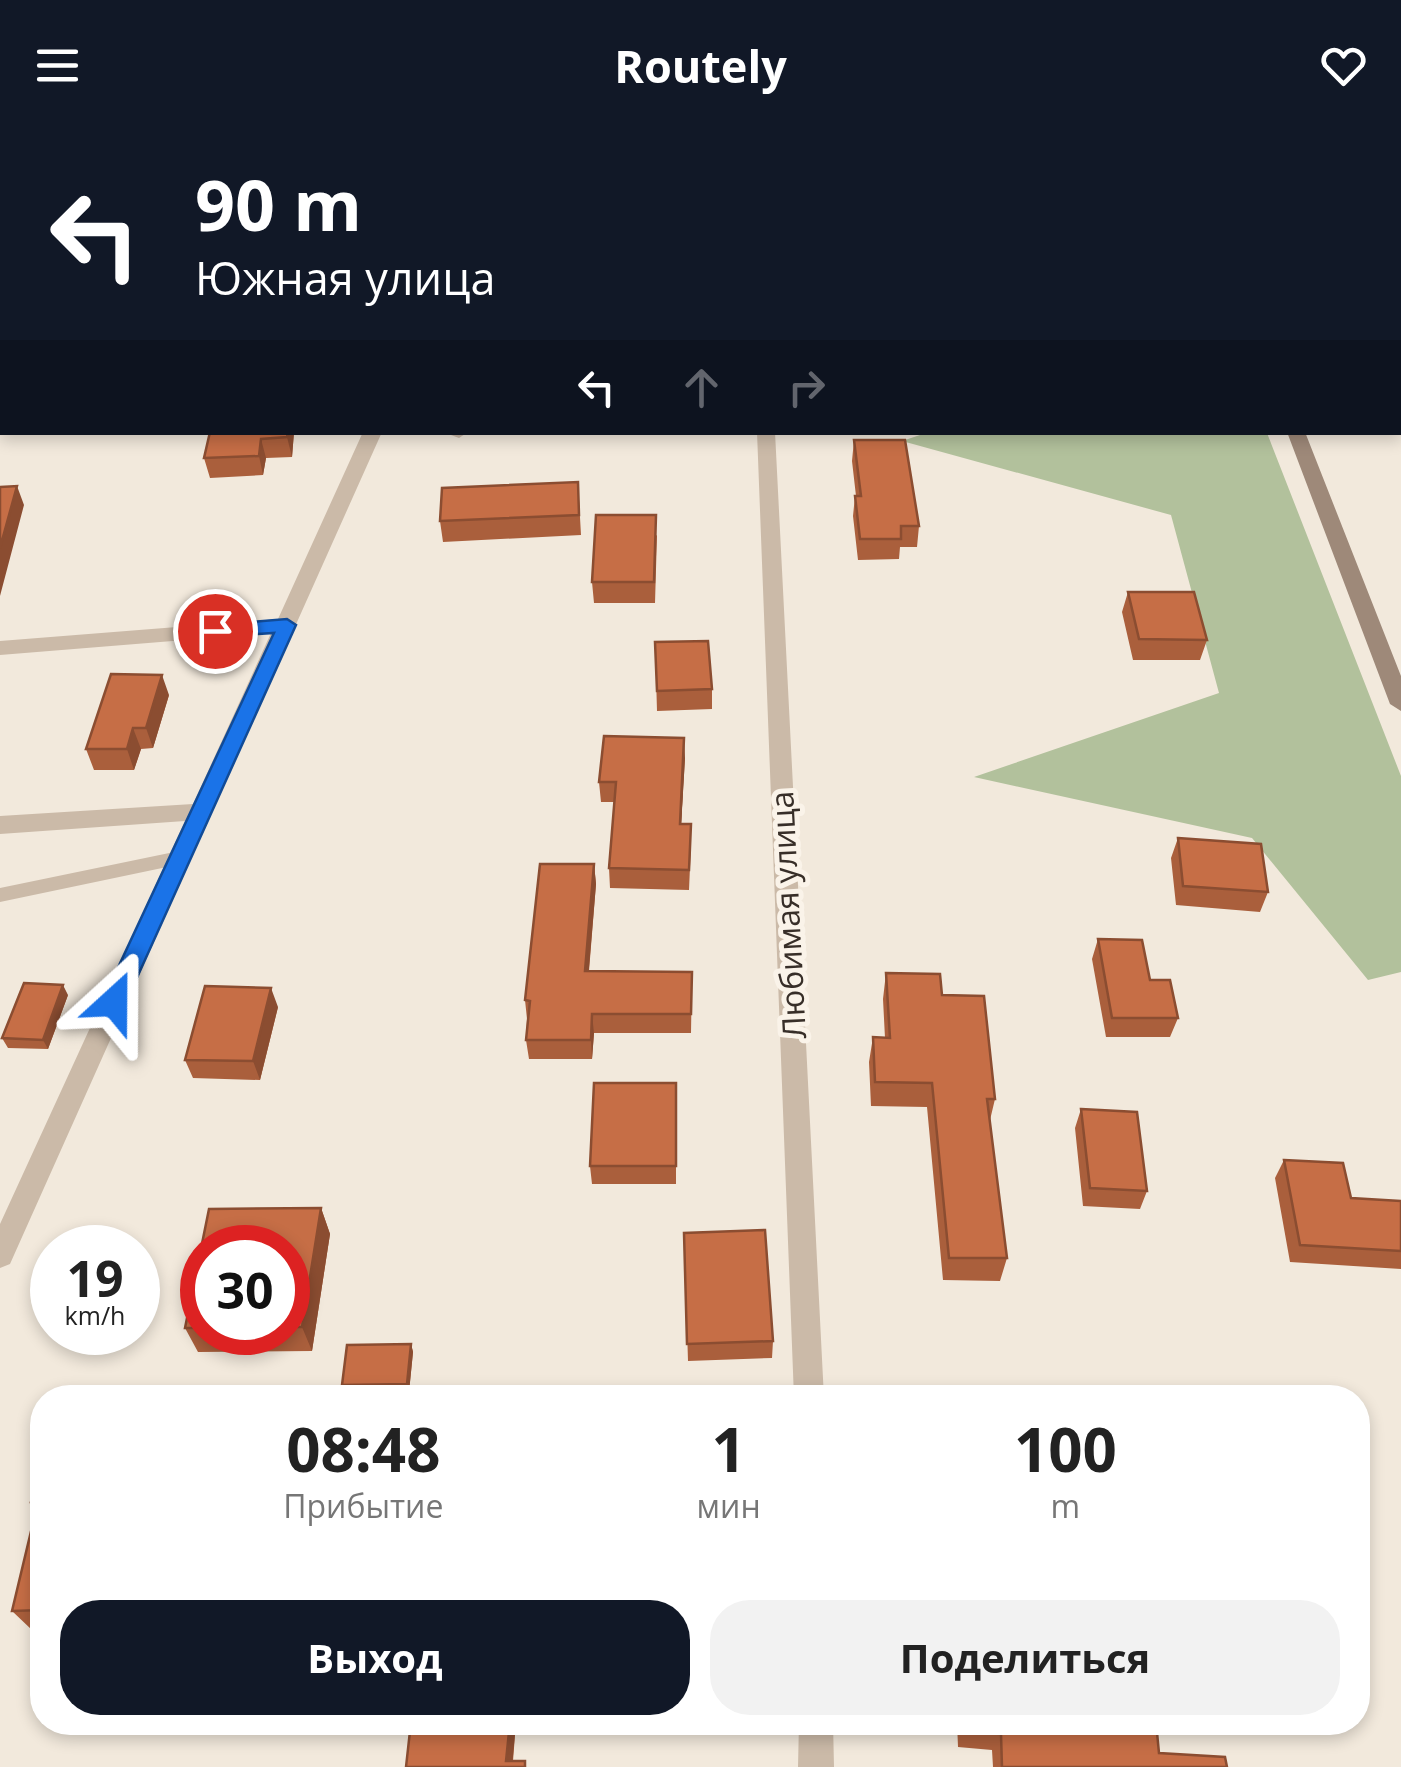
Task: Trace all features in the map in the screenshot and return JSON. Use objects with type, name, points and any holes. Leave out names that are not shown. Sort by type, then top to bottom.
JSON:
[{"type":"main road","points":[[1297,435],[1401,704]]},
{"type":"street","points":[[0,1255],[372,435]]},
{"type":"street","name":"Любимая улица","points":[[766,435],[808,1385]]},
{"type":"street","points":[[0,648],[287,625]]},
{"type":"street","points":[[0,825],[200,812]]},
{"type":"street","points":[[816,1735],[816,1767]]},
{"type":"lane","points":[[0,895],[179,858]]},
{"type":"green space","points":[[920,435],[1268,435],[1401,776],[1401,972],[1368,980],[1252,838],[974,777],[1219,693],[1171,515],[902,441]]},
{"type":"building","points":[[209,435],[287,435],[261,439],[259,456],[204,458]]},
{"type":"building","points":[[854,440],[905,440],[919,526],[901,526],[901,539],[860,539],[855,496],[861,496]]},
{"type":"building","points":[[578,482],[579,515],[440,521],[442,488]]},
{"type":"building","points":[[17,486],[0,548],[0,487]]},
{"type":"building","points":[[596,515],[656,515],[654,582],[592,582]]},
{"type":"building","points":[[1128,592],[1194,592],[1207,640],[1139,639]]},
{"type":"building","points":[[708,641],[712,689],[657,691],[655,642]]},
{"type":"building","points":[[111,674],[162,675],[146,728],[133,728],[127,749],[86,749]]},
{"type":"building","points":[[604,736],[684,738],[680,824],[691,824],[689,870],[609,868],[616,782],[599,782]]},
{"type":"building","points":[[1178,838],[1261,844],[1268,892],[1183,886]]},
{"type":"building","points":[[540,864],[594,864],[585,971],[692,972],[691,1014],[592,1014],[591,1040],[526,1040],[530,1001],[525,1000]]},
{"type":"building","points":[[1098,939],[1142,940],[1150,980],[1170,980],[1178,1018],[1112,1018]]},
{"type":"building","points":[[886,973],[940,974],[942,995],[984,996],[995,1099],[987,1099],[1007,1258],[949,1258],[932,1083],[875,1082],[873,1037],[890,1038]]},
{"type":"building","points":[[24,983],[63,985],[43,1040],[2,1038]]},
{"type":"building","points":[[205,986],[271,988],[253,1061],[185,1060]]},
{"type":"building","points":[[594,1083],[676,1083],[676,1166],[590,1166]]},
{"type":"building","points":[[1081,1109],[1137,1112],[1147,1191],[1090,1188]]},
{"type":"building","points":[[1284,1160],[1343,1163],[1351,1198],[1401,1201],[1401,1251],[1300,1245]]},
{"type":"building","points":[[321,1208],[310,1277],[310,1225],[206,1225],[209,1209]]},
{"type":"building","points":[[765,1230],[773,1341],[687,1344],[684,1233]]},
{"type":"building","points":[[411,1344],[407,1384],[342,1385],[347,1345]]},
{"type":"building","points":[[30,1536],[30,1610],[12,1611]]},
{"type":"building","points":[[410,1735],[509,1735],[506,1761],[525,1761],[525,1767],[406,1767]]},
{"type":"building","points":[[1001,1735],[1157,1735],[1159,1753],[1225,1757],[1227,1767],[1002,1767]]},
{"type":"route","points":[[114,1002],[287,625],[215,631]]}]
